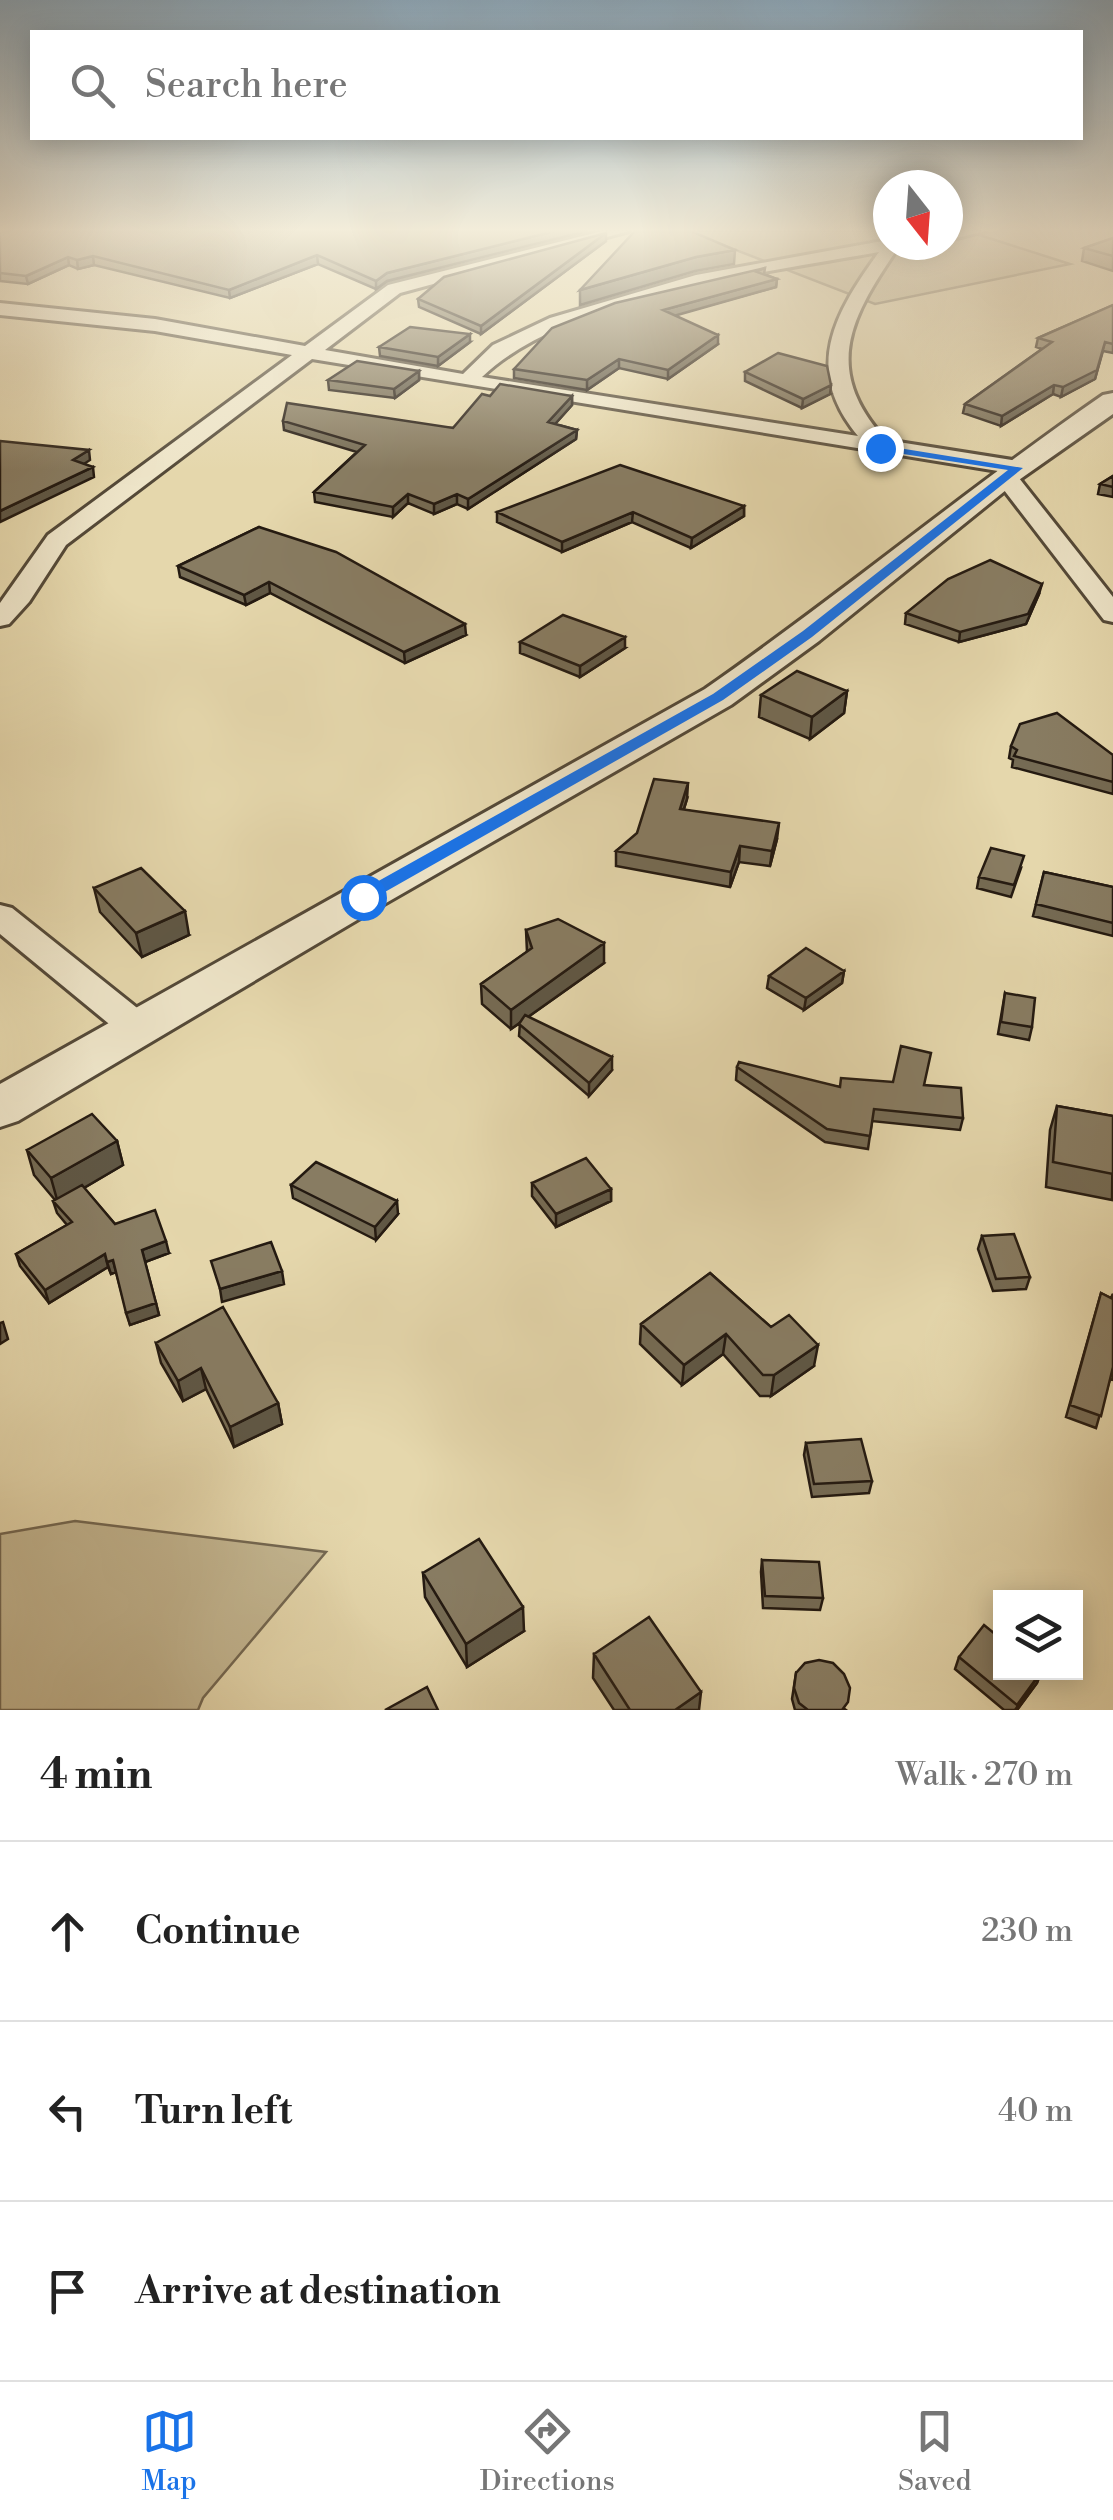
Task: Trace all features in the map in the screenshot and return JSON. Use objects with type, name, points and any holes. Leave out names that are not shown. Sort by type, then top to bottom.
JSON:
[{"type":"street","points":[[17,311],[155,325],[1011,472],[1113,614]]},
{"type":"street","points":[[0,618],[20,597],[57,540],[363,311]]},
{"type":"street","points":[[467,381],[500,348],[557,322],[594,311]]},
{"type":"street","points":[[849,311],[836,346],[847,405],[880,448]]},
{"type":"street","points":[[0,1108],[718,697],[808,634],[1011,472],[1113,401]]},
{"type":"street","points":[[0,916],[138,1028]]},
{"type":"shaded area","points":[[75,1521],[326,1552],[203,1698],[198,1710],[0,1710],[0,1534]]},
{"type":"building","points":[[446,311],[501,311],[481,326]]},
{"type":"building","points":[[595,311],[665,311],[718,335],[668,370],[619,359],[587,380],[514,369],[552,328]]},
{"type":"building","points":[[1100,311],[1113,311],[1113,344],[1105,342],[1097,370],[1063,387],[1054,385],[1002,416],[965,404],[1052,342],[1038,338]]},
{"type":"building","points":[[410,327],[470,334],[438,357],[379,347]]},
{"type":"building","points":[[778,353],[827,366],[831,385],[803,399],[745,372]]},
{"type":"building","points":[[357,361],[419,371],[394,389],[328,380]]},
{"type":"building","points":[[500,384],[572,396],[548,422],[577,430],[468,499],[457,494],[434,504],[408,494],[393,507],[314,492],[365,445],[283,421],[287,403],[453,428],[482,394],[490,396]]},
{"type":"building","points":[[0,441],[89,450],[73,460],[93,467],[0,511]]},
{"type":"building","points":[[620,465],[744,506],[692,538],[633,512],[562,542],[497,512]]},
{"type":"building","points":[[1113,476],[1113,487],[1100,484]]},
{"type":"building","points":[[259,527],[336,552],[465,624],[404,652],[269,582],[244,595],[178,566]]},
{"type":"building","points":[[990,560],[1042,584],[1028,614],[960,632],[906,613],[948,579]]},
{"type":"building","points":[[563,615],[625,637],[580,666],[520,642]]},
{"type":"building","points":[[797,671],[847,691],[812,717],[761,695]]},
{"type":"building","points":[[1057,713],[1113,755],[1113,782],[1014,756],[1017,750],[1011,746],[1020,724]]},
{"type":"building","points":[[654,779],[688,783],[680,809],[779,823],[772,851],[740,846],[731,872],[616,851],[637,833]]},
{"type":"building","points":[[991,848],[1024,856],[1014,885],[979,877]]},
{"type":"building","points":[[141,868],[185,911],[136,933],[94,888]]},
{"type":"building","points":[[1044,872],[1113,887],[1113,923],[1036,904]]},
{"type":"building","points":[[558,919],[604,943],[511,1010],[481,984],[532,948],[526,930]]},
{"type":"building","points":[[806,948],[844,971],[806,998],[769,976]]},
{"type":"building","points":[[1005,993],[1035,998],[1032,1027],[1001,1022]]},
{"type":"building","points":[[525,1015],[612,1057],[589,1083],[519,1024]]},
{"type":"building","points":[[901,1046],[931,1053],[924,1085],[961,1088],[963,1118],[874,1109],[870,1136],[827,1129],[737,1067],[739,1062],[840,1087],[841,1078],[893,1082]]},
{"type":"building","points":[[1057,1106],[1113,1116],[1113,1174],[1053,1162]]},
{"type":"building","points":[[92,1114],[117,1141],[51,1178],[27,1150]]},
{"type":"building","points":[[586,1158],[611,1189],[556,1214],[532,1183]]},
{"type":"building","points":[[316,1162],[397,1201],[375,1227],[291,1185]]},
{"type":"building","points":[[82,1185],[115,1224],[155,1210],[166,1241],[142,1250],[156,1303],[126,1313],[113,1260],[107,1262],[105,1254],[45,1290],[16,1254],[72,1222],[53,1201]]},
{"type":"building","points":[[1014,1234],[1030,1277],[996,1279],[982,1236]]},
{"type":"building","points":[[271,1242],[282,1271],[220,1289],[211,1261]]},
{"type":"building","points":[[710,1273],[771,1327],[789,1315],[818,1345],[774,1375],[763,1375],[726,1334],[684,1365],[641,1324]]},
{"type":"building","points":[[1101,1293],[1111,1298],[1113,1294],[1113,1367],[1101,1416],[1070,1405]]},
{"type":"building","points":[[223,1307],[278,1403],[230,1427],[201,1368],[178,1381],[156,1343]]},
{"type":"building","points":[[861,1439],[872,1481],[814,1484],[806,1443]]},
{"type":"building","points":[[479,1539],[523,1607],[466,1644],[423,1573]]},
{"type":"building","points":[[762,1560],[819,1562],[823,1598],[765,1596]]},
{"type":"building","points":[[649,1617],[701,1692],[675,1710],[630,1710],[594,1654]]},
{"type":"building","points":[[984,1625],[993,1632],[993,1680],[1035,1680],[1017,1705],[959,1657]]},
{"type":"building","points":[[805,1663],[833,1663],[844,1674],[850,1688],[842,1710],[808,1710],[799,1703],[794,1688],[796,1673]]},
{"type":"building","points":[[427,1687],[438,1710],[385,1710]]},
{"type":"route","points":[[363,897],[718,697],[808,634],[1017,468],[880,448]]}]
